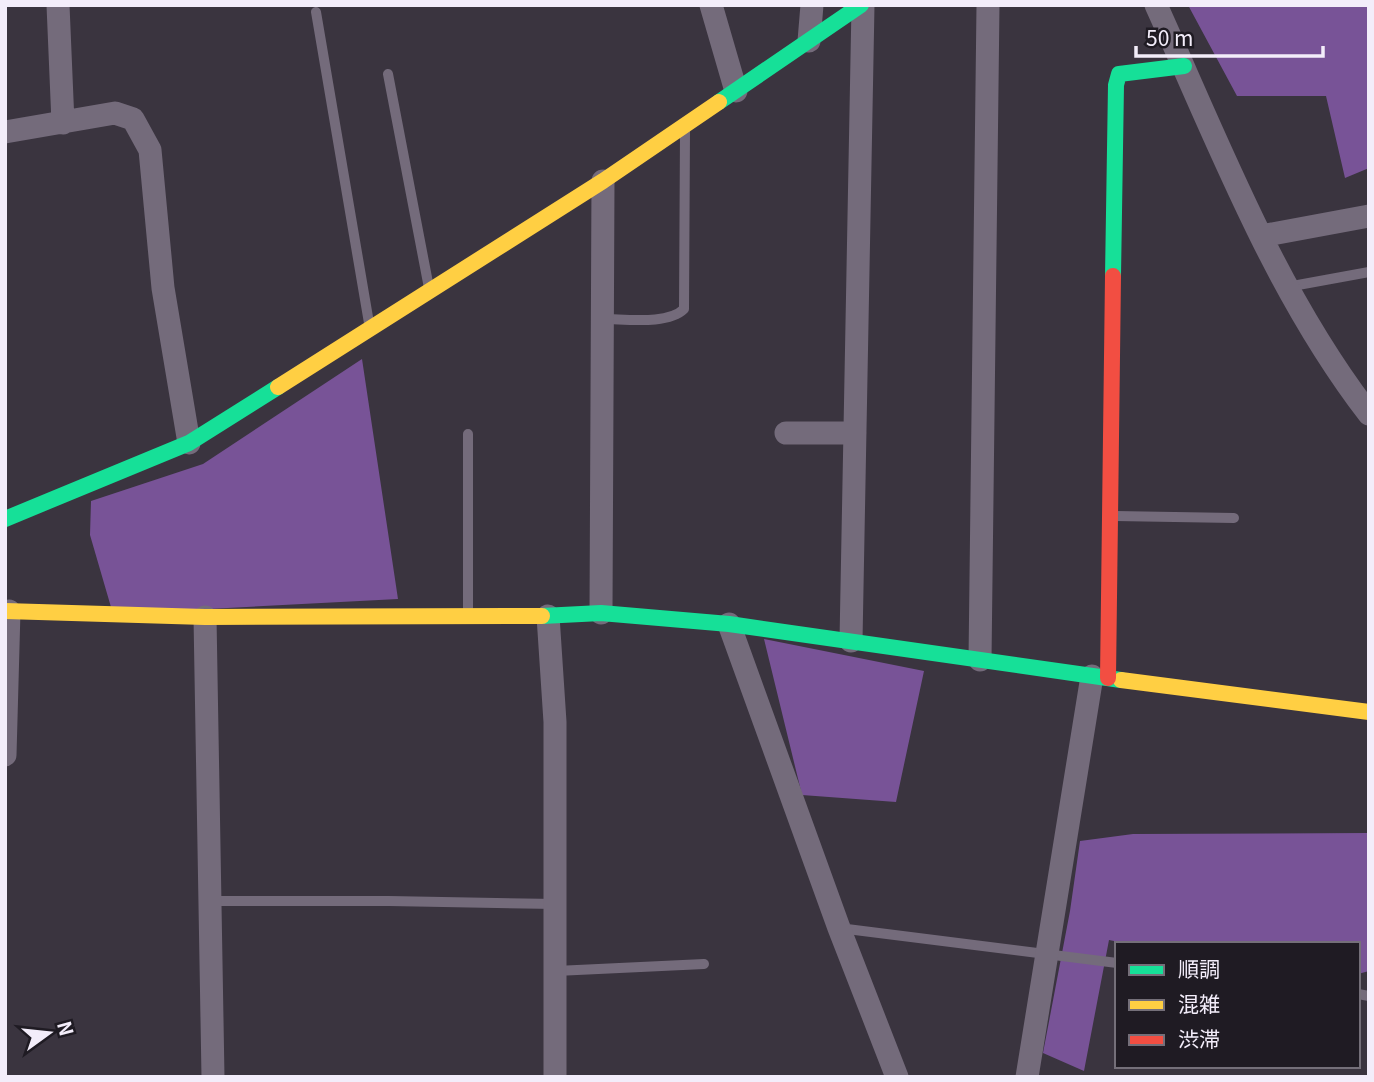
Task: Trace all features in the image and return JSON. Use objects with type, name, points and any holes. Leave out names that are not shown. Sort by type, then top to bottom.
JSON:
[{"type":"street","points":[[58,5],[63,122]]},
{"type":"street","points":[[711,5],[736,91]]},
{"type":"street","points":[[809,41],[812,5]]},
{"type":"street","points":[[5,519],[189,443],[604,181],[862,5]]},
{"type":"street","points":[[851,641],[862,5]]},
{"type":"street","points":[[981,660],[988,5]]},
{"type":"street","points":[[1156,5],[1287,287],[1360,390],[1369,414]]},
{"type":"street","points":[[1027,1077],[1100,677],[1110,516],[1116,85],[1119,74],[1184,66]]},
{"type":"street","points":[[5,132],[115,113],[133,119],[149,150],[163,288],[189,443]]},
{"type":"street","points":[[601,613],[604,181]]},
{"type":"street","points":[[1261,236],[1369,216]]},
{"type":"street","points":[[786,433],[855,433]]},
{"type":"street","points":[[5,755],[7,611],[205,617],[548,616],[601,613],[729,624],[1369,712]]},
{"type":"street","points":[[548,616],[555,722],[555,1077]]},
{"type":"street","points":[[205,617],[213,1077]]},
{"type":"street","points":[[729,624],[839,928],[897,1077]]},
{"type":"lane","points":[[316,12],[370,329]]},
{"type":"lane","points":[[388,74],[430,291]]},
{"type":"lane","points":[[603,319],[664,319],[678,315],[684,309],[685,125]]},
{"type":"lane","points":[[1287,287],[1369,272]]},
{"type":"lane","points":[[468,434],[468,616]]},
{"type":"lane","points":[[1110,516],[1234,518]]},
{"type":"lane","points":[[210,901],[556,904]]},
{"type":"lane","points":[[839,928],[1115,963]]},
{"type":"lane","points":[[556,971],[704,964]]},
{"type":"shaded area","points":[[1188,5],[1369,5],[1369,168],[1345,178],[1326,96],[1237,96]]},
{"type":"shaded area","points":[[362,359],[398,599],[113,614],[90,535],[91,501],[203,464]]},
{"type":"shaded area","points":[[764,639],[924,671],[896,802],[802,795]]},
{"type":"shaded area","points":[[1369,833],[1369,971],[1360,973],[1360,942],[1109,940],[1084,1071],[1043,1053],[1070,911],[1080,841],[1133,834]]},
{"type":"traffic: fast","points":[[719,102],[861,5]]},
{"type":"traffic: fast","points":[[1113,276],[1116,85],[1119,74],[1184,66]]},
{"type":"traffic: fast","points":[[5,519],[189,443],[278,387]]},
{"type":"traffic: fast","points":[[542,616],[601,613],[729,624],[1121,680]]},
{"type":"traffic: slow","points":[[278,387],[603,181],[719,102]]},
{"type":"traffic: slow","points":[[5,611],[205,617],[542,616]]},
{"type":"traffic: slow","points":[[1121,680],[1369,712]]},
{"type":"traffic: jam","points":[[1108,678],[1113,276]]}]
